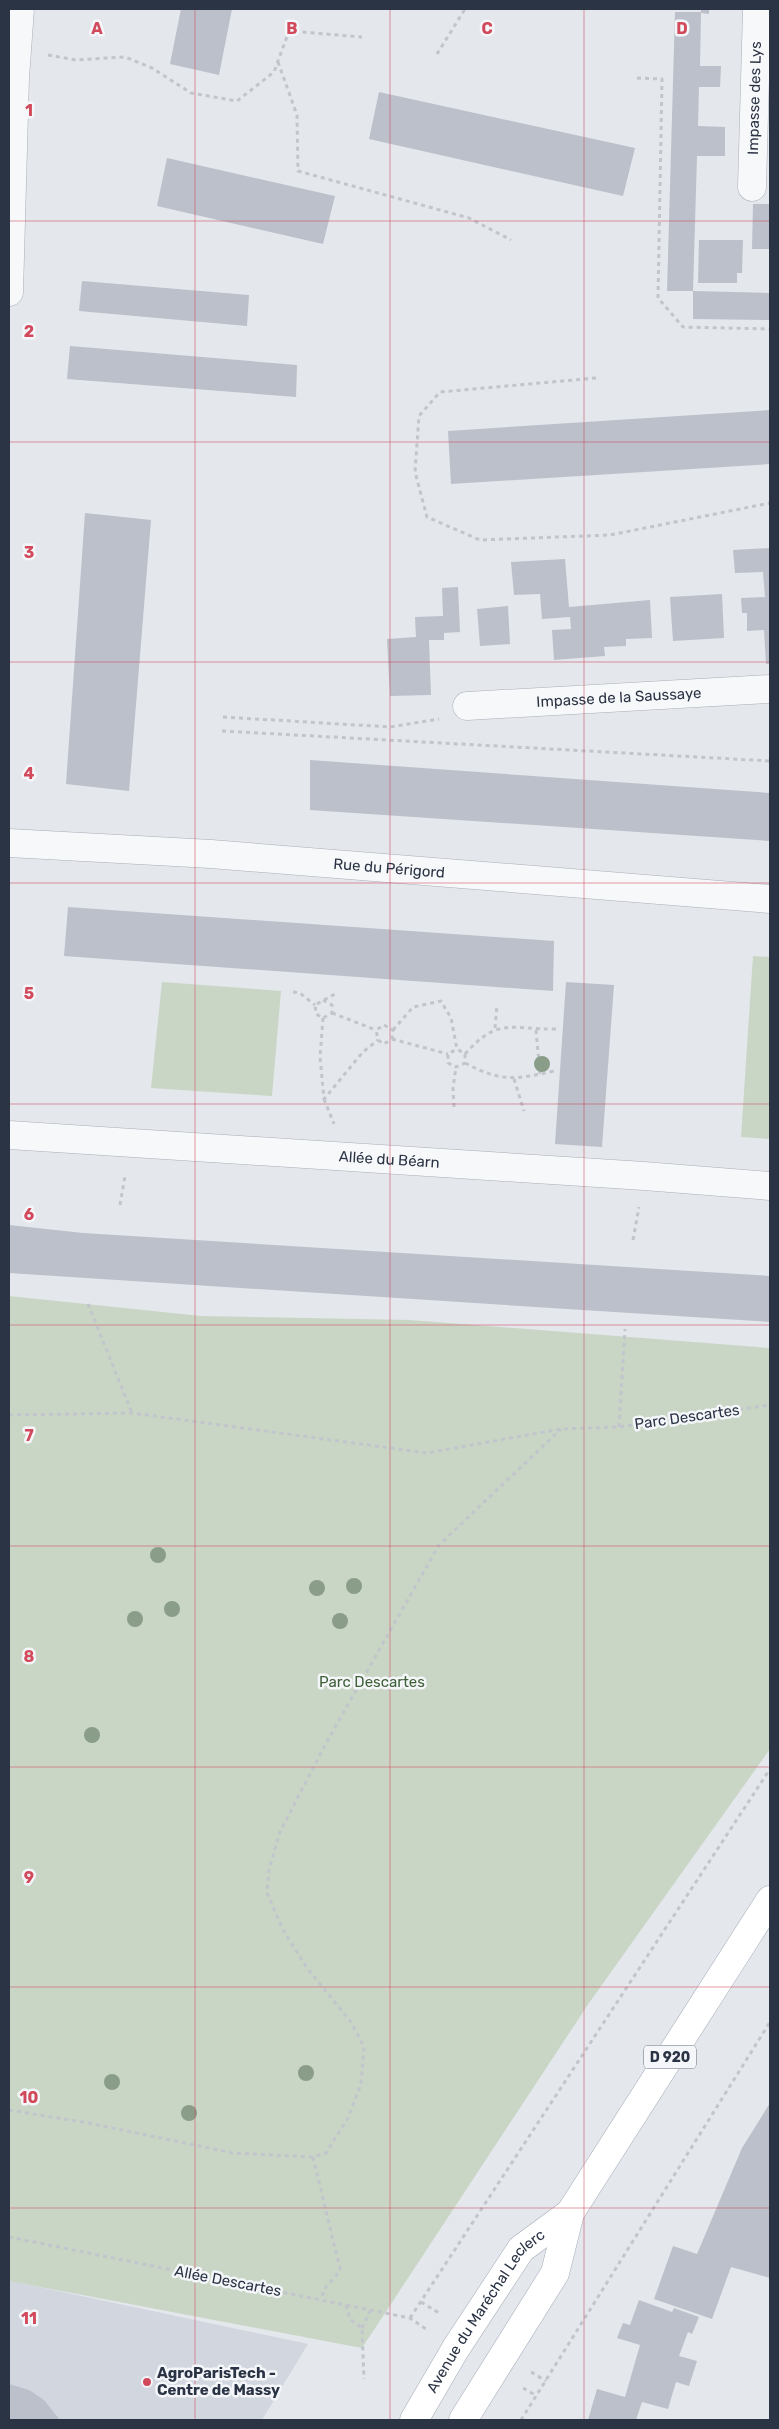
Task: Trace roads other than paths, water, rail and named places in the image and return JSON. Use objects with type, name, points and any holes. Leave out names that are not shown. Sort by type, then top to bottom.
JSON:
[{"type":"main road","name":"Avenue du Maréchal Leclerc","points":[[463,2420],[555,2273],[570,2214],[770,1900]]},
{"type":"main road","name":"Avenue du Maréchal Leclerc","points":[[414,2420],[456,2348],[521,2248],[570,2214]]},
{"type":"street","points":[[9,292],[20,9]]},
{"type":"street","name":"Impasse des Lys","points":[[752,187],[757,9]]},
{"type":"street","name":"Impasse de la Saussaye","points":[[467,706],[770,689]]},
{"type":"street","name":"Rue du Périgord","points":[[9,843],[211,854],[770,899]]},
{"type":"street","name":"Allée du Béarn","points":[[9,1135],[644,1176],[770,1186]]},
{"type":"place","name":"AgroParisTech - Centre de Massy","points":[[147,2382]]},
{"type":"park label","name":"Parc Descartes","points":[[372,1682]]}]
